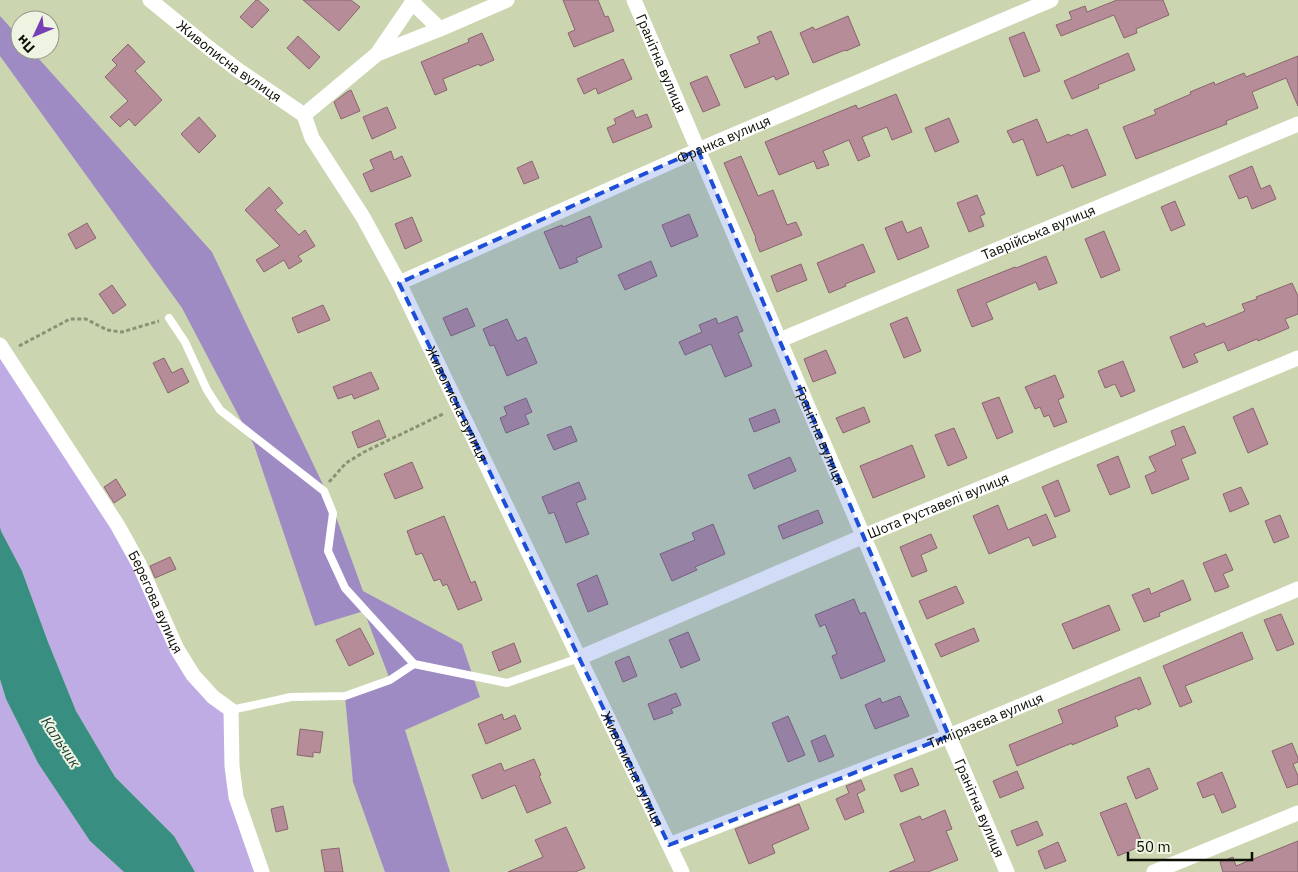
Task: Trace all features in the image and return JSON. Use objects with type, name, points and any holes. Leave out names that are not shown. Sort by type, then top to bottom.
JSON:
[{"type":"street","name":"Живописна вулиця","points":[[150,0],[238,70],[304,115],[312,138],[363,217],[399,283],[682,872]]},
{"type":"street","points":[[377,54],[507,0]]},
{"type":"street","name":"Гранітна вулиця","points":[[634,0],[1007,872]]},
{"type":"street","name":"Франка вулиця","points":[[399,283],[698,150],[1052,0]]},
{"type":"street","points":[[304,115],[377,54],[413,1],[440,29]]},
{"type":"street","name":"Таврійська вулиця","points":[[780,340],[1298,124]]},
{"type":"street","name":"Берегова вулиця","points":[[3,349],[118,526],[139,564],[177,649],[193,675],[213,697],[231,710]]},
{"type":"street","name":"Шота Руставелі вулиця","points":[[579,658],[864,536],[1298,358]]},
{"type":"street","name":"Тимірязєва вулиця","points":[[669,845],[949,736],[1298,589]]},
{"type":"street","points":[[231,710],[232,766],[236,797],[262,872]]},
{"type":"street","points":[[1154,872],[1298,813]]},
{"type":"lane","points":[[169,318],[185,342],[207,390],[220,410],[324,491],[333,512],[328,551],[345,588],[414,664],[507,682],[579,658]]},
{"type":"lane","points":[[231,710],[290,697],[345,696],[390,680],[414,664]]},
{"type":"path","points":[[3,349],[70,319],[86,319],[107,330],[122,332],[169,318]]},
{"type":"path","points":[[324,491],[331,478],[346,462],[458,407]]},
{"type":"highlighted area","points":[[698,150],[949,736],[669,845],[399,283]]},
{"type":"shaded area","points":[[0,16],[10,27],[10,60],[40,60],[212,252],[328,495],[363,591],[462,644],[480,697],[405,730],[450,872],[385,872],[353,782],[345,696],[390,680],[364,611],[315,626],[254,445],[182,308],[0,56]]},
{"type":"shaded area","points":[[0,345],[118,526],[177,649],[231,710],[232,766],[262,872],[195,872],[174,836],[115,777],[76,711],[22,571],[0,527]]},
{"type":"shaded area","points":[[0,679],[6,699],[38,763],[90,841],[124,872],[0,872]]},
{"type":"water","name":"Кальчик","points":[[0,527],[22,571],[76,711],[115,777],[174,836],[195,872],[124,872],[90,841],[38,763],[6,699],[0,679]]},
{"type":"building","points":[[256,0],[269,10],[252,28],[240,17]]},
{"type":"building","points":[[303,0],[351,0],[360,7],[339,31]]},
{"type":"building","points":[[563,0],[598,0],[605,17],[608,16],[614,31],[574,47],[568,33],[575,30]]},
{"type":"building","points":[[1117,0],[1163,0],[1169,15],[1136,29],[1137,33],[1124,38],[1114,15],[1061,36],[1056,25],[1072,19],[1069,12],[1085,6],[1087,12]]},
{"type":"building","points":[[848,16],[860,45],[813,63],[800,33],[813,27],[815,30]]},
{"type":"building","points":[[771,31],[789,74],[776,80],[774,76],[745,88],[730,55],[760,43],[757,37]]},
{"type":"building","points":[[1024,32],[1040,71],[1024,77],[1009,38]]},
{"type":"building","points":[[482,33],[494,60],[443,79],[447,90],[435,95],[421,62],[469,42],[468,39]]},
{"type":"building","points":[[298,36],[320,57],[309,69],[287,48]]},
{"type":"building","points":[[128,44],[145,62],[135,71],[162,100],[135,126],[129,119],[120,127],[110,117],[128,101],[105,77],[117,65],[112,60]]},
{"type":"building","points":[[1128,53],[1135,70],[1098,85],[1099,88],[1072,99],[1064,81]]},
{"type":"building","points":[[1298,56],[1298,106],[1286,78],[1252,92],[1258,108],[1226,121],[1227,124],[1136,159],[1123,127],[1156,114],[1154,110],[1214,82],[1215,85],[1244,73],[1246,77]]},
{"type":"building","points":[[623,59],[632,79],[598,94],[596,88],[584,94],[577,79]]},
{"type":"building","points":[[707,76],[720,105],[703,112],[690,83]]},
{"type":"building","points":[[351,90],[360,111],[341,119],[334,102]]},
{"type":"building","points":[[896,94],[912,132],[892,140],[887,127],[862,137],[870,156],[858,161],[849,140],[823,151],[829,165],[817,169],[814,161],[779,175],[765,142],[856,105],[858,109]]},
{"type":"building","points":[[387,107],[396,128],[372,139],[363,117]]},
{"type":"building","points":[[633,110],[636,118],[647,114],[652,127],[613,143],[607,128],[616,124],[614,119]]},
{"type":"building","points":[[199,117],[216,136],[199,153],[181,134]]},
{"type":"building","points":[[949,118],[959,142],[935,152],[925,128]]},
{"type":"building","points":[[1037,119],[1047,143],[1087,129],[1106,175],[1072,188],[1063,165],[1037,176],[1023,139],[1013,143],[1007,131]]},
{"type":"building","points":[[391,151],[394,160],[402,156],[411,176],[371,192],[363,174],[374,169],[370,160]]},
{"type":"building","points":[[741,156],[758,196],[773,190],[787,225],[796,222],[802,235],[760,252],[756,238],[724,163]]},
{"type":"building","points":[[532,161],[539,178],[524,184],[517,168]]},
{"type":"building","points":[[1252,166],[1261,189],[1270,185],[1276,199],[1252,209],[1247,196],[1239,199],[1229,176]]},
{"type":"building","points":[[269,187],[283,203],[275,210],[299,235],[305,230],[315,246],[298,256],[302,261],[289,269],[284,260],[264,272],[256,260],[280,246],[245,210]]},
{"type":"building","points":[[977,195],[985,214],[980,216],[984,226],[969,232],[957,203]]},
{"type":"building","points":[[1175,201],[1185,225],[1171,231],[1161,207]]},
{"type":"building","points":[[689,214],[698,236],[671,247],[662,225]]},
{"type":"building","points":[[590,216],[602,247],[576,258],[578,262],[560,269],[544,232],[562,225],[563,227]]},
{"type":"building","points":[[412,217],[422,241],[405,249],[395,224]]},
{"type":"building","points":[[902,221],[907,233],[921,227],[929,247],[898,260],[885,228]]},
{"type":"building","points":[[87,223],[96,238],[76,249],[68,234]]},
{"type":"building","points":[[1104,231],[1120,270],[1101,278],[1085,239]]},
{"type":"building","points":[[863,244],[875,272],[845,284],[846,286],[829,293],[817,263]]},
{"type":"building","points":[[1046,256],[1057,283],[1039,290],[1036,282],[986,303],[993,319],[972,327],[957,290]]},
{"type":"building","points":[[651,261],[657,276],[625,290],[618,275]]},
{"type":"building","points":[[801,264],[807,280],[777,292],[771,276]]},
{"type":"building","points":[[1292,283],[1298,296],[1298,314],[1285,319],[1289,328],[1228,351],[1224,342],[1194,354],[1198,362],[1183,368],[1170,337],[1204,323],[1206,327],[1245,311],[1242,304]]},
{"type":"building","points":[[112,285],[126,305],[113,314],[99,294]]},
{"type":"building","points":[[323,305],[330,320],[298,333],[292,318]]},
{"type":"building","points":[[467,308],[475,326],[451,336],[443,318]]},
{"type":"building","points":[[737,316],[743,331],[738,333],[752,366],[725,377],[711,344],[685,355],[679,342],[702,332],[699,325],[716,318],[718,324]]},
{"type":"building","points":[[907,317],[921,351],[904,358],[890,324]]},
{"type":"building","points":[[507,319],[517,341],[526,337],[537,363],[507,376],[494,345],[490,346],[483,329]]},
{"type":"building","points":[[826,350],[836,373],[813,382],[804,359]]},
{"type":"building","points":[[164,358],[172,373],[182,368],[189,382],[168,393],[153,363]]},
{"type":"building","points":[[1123,361],[1135,391],[1121,397],[1115,384],[1105,388],[1098,371]]},
{"type":"building","points":[[371,372],[379,389],[354,399],[352,394],[338,399],[333,387]]},
{"type":"building","points":[[1055,375],[1064,397],[1058,400],[1067,422],[1054,427],[1049,415],[1044,417],[1040,407],[1035,409],[1025,387]]},
{"type":"building","points":[[999,397],[1013,432],[997,439],[982,403]]},
{"type":"building","points":[[526,398],[532,412],[525,415],[529,424],[506,433],[500,418],[507,415],[504,407]]},
{"type":"building","points":[[864,407],[870,422],[843,433],[836,418]]},
{"type":"building","points":[[1253,408],[1268,444],[1248,453],[1233,417]]},
{"type":"building","points":[[775,409],[780,422],[754,432],[749,419]]},
{"type":"building","points":[[379,420],[386,437],[358,448],[352,432]]},
{"type":"building","points":[[571,426],[577,441],[554,450],[547,435]]},
{"type":"building","points":[[1184,426],[1196,453],[1181,459],[1189,479],[1152,494],[1145,476],[1156,471],[1149,457],[1176,445],[1171,431]]},
{"type":"building","points":[[954,428],[967,458],[948,466],[935,435]]},
{"type":"building","points":[[912,445],[925,477],[873,498],[860,466]]},
{"type":"building","points":[[1118,456],[1130,487],[1110,495],[1097,465]]},
{"type":"building","points":[[790,457],[796,471],[754,489],[748,475]]},
{"type":"building","points":[[412,462],[423,488],[395,499],[384,474]]},
{"type":"building","points":[[116,479],[126,495],[114,503],[104,487]]},
{"type":"building","points":[[1058,480],[1070,511],[1055,517],[1042,487]]},
{"type":"building","points":[[579,482],[586,499],[576,503],[589,534],[566,543],[554,512],[549,514],[542,497]]},
{"type":"building","points":[[1241,487],[1249,504],[1230,512],[1223,494]]},
{"type":"building","points":[[998,505],[1008,530],[1046,514],[1056,537],[1033,546],[1029,537],[989,554],[973,516]]},
{"type":"building","points":[[818,510],[823,523],[783,539],[778,526]]},
{"type":"building","points":[[1280,515],[1289,537],[1274,543],[1265,521]]},
{"type":"building","points":[[444,516],[471,583],[475,581],[482,600],[458,610],[447,584],[443,586],[440,579],[434,581],[422,553],[416,555],[407,531]]},
{"type":"building","points":[[713,524],[725,554],[695,567],[697,570],[672,581],[660,554],[695,540],[692,533]]},
{"type":"building","points":[[931,534],[937,548],[921,555],[927,571],[912,577],[900,547]]},
{"type":"building","points":[[1226,554],[1233,570],[1223,574],[1229,587],[1215,592],[1203,563]]},
{"type":"building","points":[[170,557],[176,569],[155,578],[150,566]]},
{"type":"building","points":[[597,575],[608,604],[588,612],[577,584]]},
{"type":"building","points":[[1183,580],[1191,600],[1159,613],[1160,616],[1144,622],[1132,595],[1149,588],[1151,594]]},
{"type":"building","points":[[956,586],[964,603],[927,619],[919,601]]},
{"type":"building","points":[[854,599],[860,614],[865,612],[885,661],[841,679],[832,656],[837,654],[825,624],[820,627],[815,615]]},
{"type":"building","points":[[1109,605],[1120,630],[1073,649],[1062,624]]},
{"type":"building","points":[[1281,614],[1294,644],[1277,651],[1264,620]]},
{"type":"building","points":[[360,628],[374,654],[349,666],[336,640]]},
{"type":"building","points":[[974,628],[979,641],[941,657],[935,644]]},
{"type":"building","points":[[688,632],[700,660],[681,668],[669,640]]},
{"type":"building","points":[[1242,632],[1253,659],[1185,686],[1192,702],[1180,707],[1163,666]]},
{"type":"building","points":[[514,643],[521,662],[499,671],[492,652]]},
{"type":"building","points":[[629,656],[637,676],[623,682],[615,662]]},
{"type":"building","points":[[1140,677],[1151,704],[1115,717],[1118,726],[1017,766],[1009,745],[1063,723],[1058,710]]},
{"type":"building","points":[[676,693],[681,705],[671,709],[673,713],[654,720],[648,704]]},
{"type":"building","points":[[900,696],[909,716],[875,729],[865,705],[880,698],[882,703]]},
{"type":"building","points":[[502,714],[504,720],[515,715],[521,729],[486,744],[478,724]]},
{"type":"building","points":[[788,716],[805,755],[788,762],[772,723]]},
{"type":"building","points":[[300,729],[323,732],[320,753],[313,752],[313,757],[297,755]]},
{"type":"building","points":[[825,735],[834,756],[819,762],[811,741]]},
{"type":"building","points":[[1292,743],[1298,758],[1298,762],[1293,764],[1298,776],[1298,784],[1287,788],[1272,751]]},
{"type":"building","points":[[534,759],[551,803],[527,813],[515,785],[482,799],[472,775],[501,763],[504,771]]},
{"type":"building","points":[[912,768],[919,785],[901,792],[894,775]]},
{"type":"building","points":[[1149,768],[1158,789],[1136,799],[1127,777]]},
{"type":"building","points":[[1017,771],[1024,788],[1000,798],[993,781]]},
{"type":"building","points":[[1222,772],[1236,807],[1222,813],[1214,794],[1203,798],[1197,783]]},
{"type":"building","points":[[861,780],[865,790],[857,794],[864,812],[845,820],[836,799],[849,793],[846,786]]},
{"type":"building","points":[[1126,803],[1143,845],[1118,856],[1100,813]]},
{"type":"building","points":[[799,804],[809,829],[772,845],[775,853],[749,864],[735,829]]},
{"type":"building","points":[[283,806],[288,829],[276,832],[271,809]]},
{"type":"building","points":[[945,810],[952,829],[946,831],[958,860],[928,872],[889,872],[915,861],[900,824],[920,816],[922,820]]},
{"type":"building","points":[[1037,821],[1043,835],[1017,846],[1011,831]]},
{"type":"building","points":[[566,827],[585,868],[575,872],[508,872],[543,857],[535,840]]},
{"type":"building","points":[[1298,841],[1298,872],[1223,872],[1220,862],[1233,857],[1236,866]]},
{"type":"building","points":[[1058,842],[1066,861],[1045,869],[1038,851]]},
{"type":"building","points":[[339,848],[343,872],[325,872],[321,850]]}]
